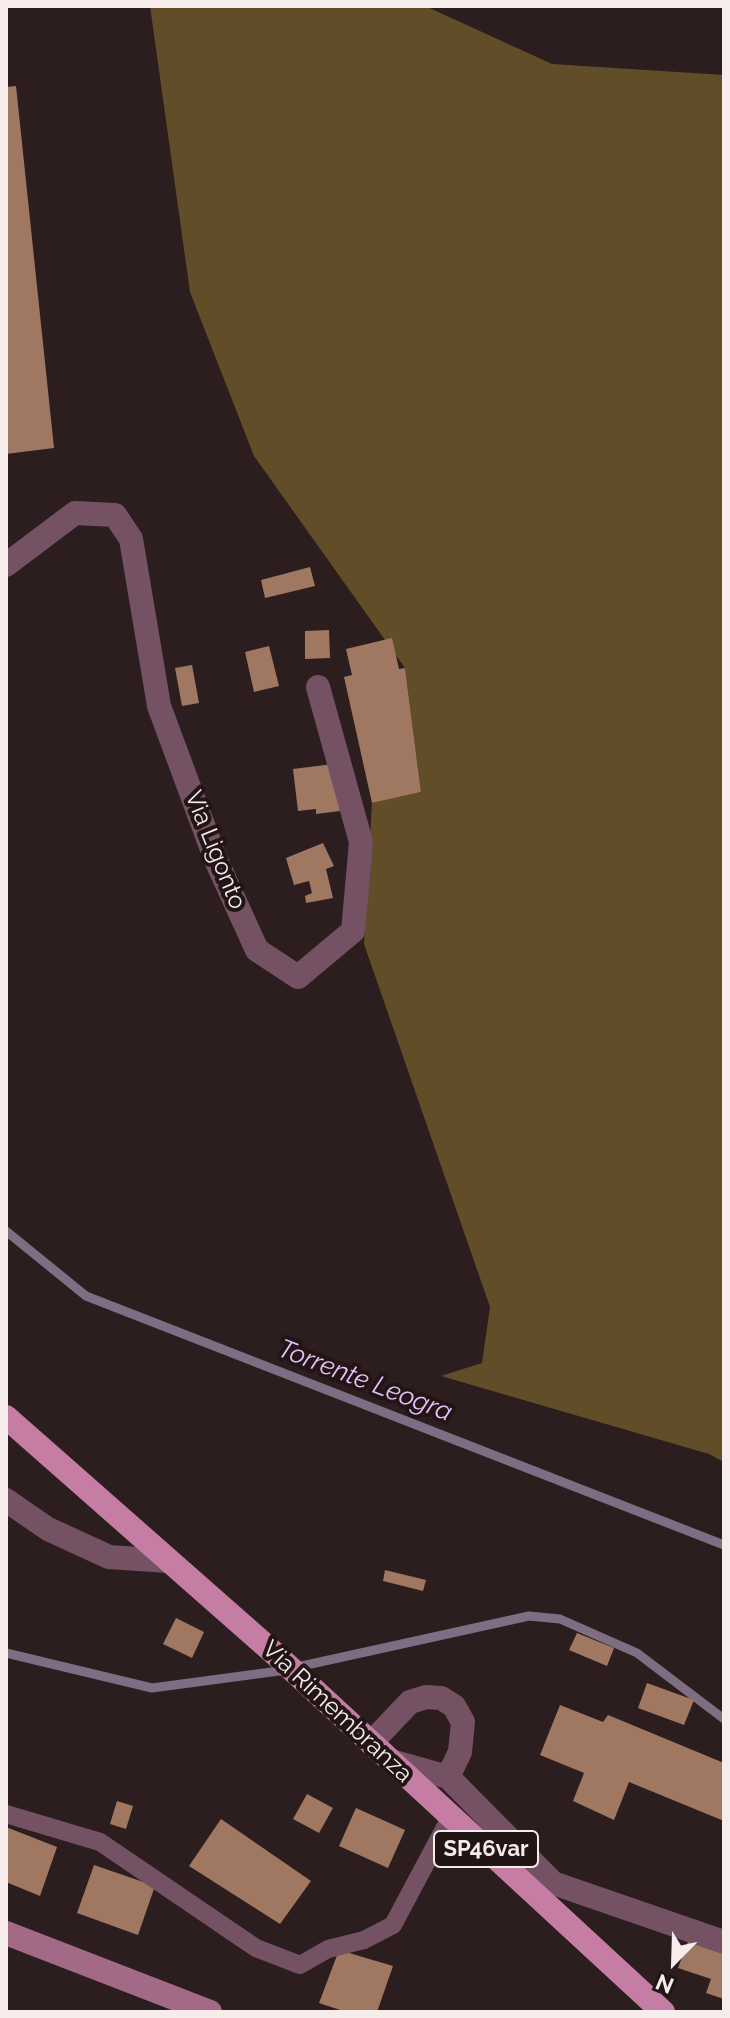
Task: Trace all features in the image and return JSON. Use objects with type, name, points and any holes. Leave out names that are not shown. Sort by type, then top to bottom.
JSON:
[{"type":"main road","name":"Via Rimembranza","points":[[6,1417],[274,1653],[663,2012]]},
{"type":"main road","points":[[6,1933],[210,2012]]},
{"type":"street","name":"Via Ligonto","points":[[6,565],[75,513],[115,515],[131,539],[159,706],[216,860],[257,950],[298,977],[353,931],[361,842],[318,687]]},
{"type":"street","points":[[6,1500],[48,1529],[109,1557],[168,1561]]},
{"type":"street","points":[[371,1743],[410,1702],[426,1697],[441,1698],[454,1706],[463,1722],[460,1752],[448,1777]]},
{"type":"street","points":[[391,1761],[448,1777],[553,1883],[724,1942]]},
{"type":"lane","points":[[6,1814],[100,1842],[256,1948],[300,1965],[328,1949],[364,1940],[393,1925],[451,1816]]},
{"type":"shaded area","points":[[150,6],[425,6],[552,64],[724,75],[724,1462],[709,1454],[441,1376],[482,1363],[490,1307],[364,944],[372,803],[421,792],[405,668],[254,456],[190,292]]},
{"type":"building","points":[[16,86],[54,448],[6,454],[6,87]]},
{"type":"building","points":[[310,567],[315,586],[265,598],[261,580]]},
{"type":"building","points":[[329,630],[330,658],[305,659],[305,631]]},
{"type":"building","points":[[392,638],[399,669],[405,668],[421,792],[372,803],[344,677],[352,675],[346,649]]},
{"type":"building","points":[[269,646],[279,686],[254,692],[245,652]]},
{"type":"building","points":[[192,665],[199,703],[182,706],[175,668]]},
{"type":"building","points":[[333,764],[340,811],[316,814],[316,809],[298,811],[293,769]]},
{"type":"building","points":[[323,843],[334,866],[326,869],[333,898],[306,903],[305,896],[312,893],[309,881],[294,885],[286,858]]},
{"type":"building","points":[[385,1570],[426,1580],[423,1591],[383,1581]]},
{"type":"building","points":[[176,1618],[204,1632],[192,1658],[163,1644]]},
{"type":"building","points":[[577,1633],[614,1648],[607,1666],[569,1650]]},
{"type":"building","points":[[647,1683],[694,1700],[684,1725],[638,1708]]},
{"type":"building","points":[[560,1705],[603,1722],[608,1715],[724,1763],[724,1821],[629,1782],[614,1820],[573,1801],[584,1773],[540,1755]]},
{"type":"building","points":[[307,1794],[333,1808],[319,1833],[293,1819]]},
{"type":"building","points":[[117,1801],[133,1806],[126,1829],[110,1824]]},
{"type":"building","points":[[356,1808],[405,1830],[388,1868],[339,1846]]},
{"type":"building","points":[[221,1819],[311,1881],[280,1924],[189,1866]]},
{"type":"building","points":[[6,1827],[57,1847],[40,1896],[6,1882]]},
{"type":"building","points":[[94,1865],[155,1886],[138,1935],[77,1913]]},
{"type":"building","points":[[689,1939],[724,1952],[724,1999],[706,1993],[711,1979],[678,1968]]},
{"type":"building","points":[[339,1950],[393,1966],[377,2012],[346,2012],[319,2003]]},
{"type":"waterway","name":"Torrente Leogra","points":[[6,1231],[86,1296],[724,1545]]},
{"type":"waterway","points":[[6,1653],[152,1688],[279,1671],[529,1616],[560,1619],[637,1653],[724,1719]]}]
